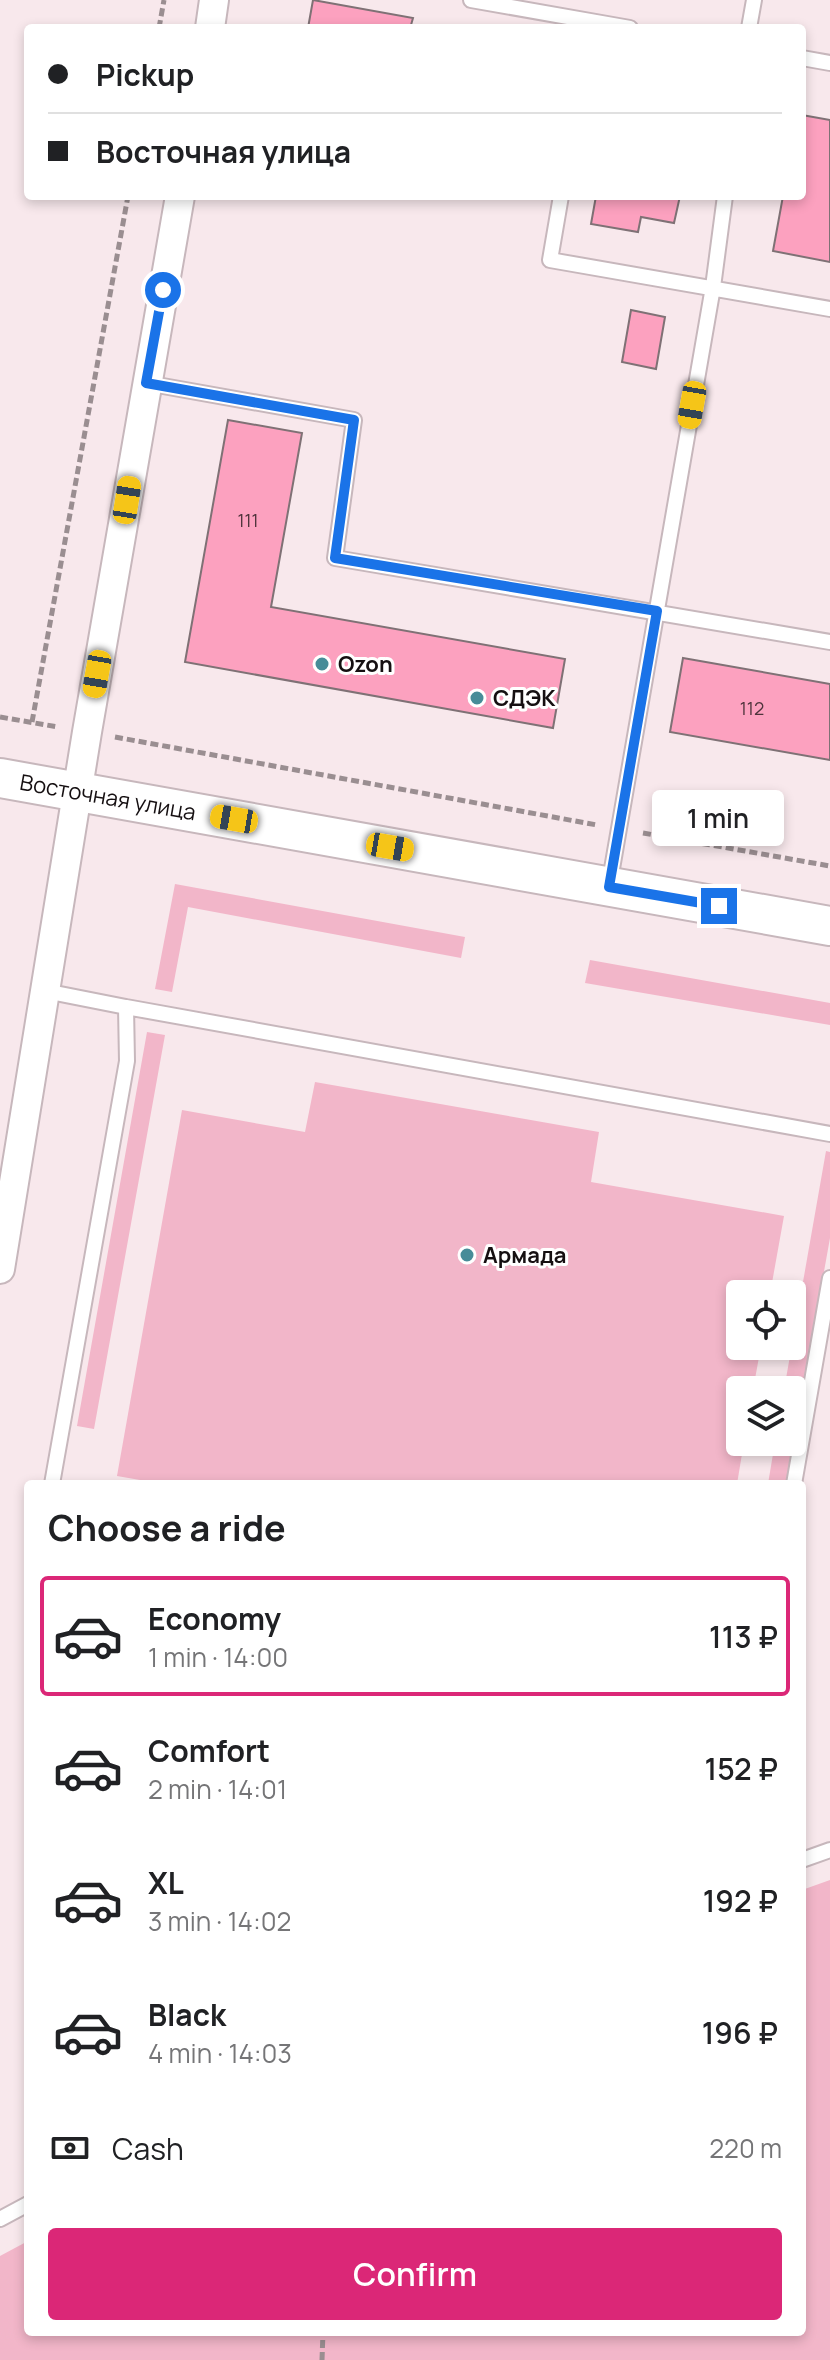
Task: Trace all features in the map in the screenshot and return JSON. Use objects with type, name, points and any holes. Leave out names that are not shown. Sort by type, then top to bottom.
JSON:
[{"type":"main road","name":"Восточная улица","points":[[0,778],[830,926]]},
{"type":"street","points":[[211,24],[214,0]]},
{"type":"street","points":[[0,1269],[87,732],[179,200]]},
{"type":"lane","points":[[471,0],[607,24]]},
{"type":"lane","points":[[750,24],[754,0]]},
{"type":"lane","points":[[806,59],[830,63]]},
{"type":"lane","points":[[560,200],[550,260],[830,309]]},
{"type":"lane","points":[[609,887],[713,287],[724,200]]},
{"type":"lane","points":[[146,383],[354,420],[335,558],[830,642]]},
{"type":"lane","points":[[45,991],[830,1134]]},
{"type":"lane","points":[[53,1480],[127,1061],[126,1007]]},
{"type":"lane","points":[[795,1480],[830,1278]]},
{"type":"lane","points":[[806,1859],[830,1850]]},
{"type":"lane","points":[[0,2219],[24,2206]]},
{"type":"path","points":[[160,24],[164,0]]},
{"type":"path","points":[[32,722],[127,200]]},
{"type":"path","points":[[0,717],[830,866]]},
{"type":"path","points":[[322,2360],[323,2336]]},
{"type":"shaded area","points":[[175,884],[465,937],[461,958],[188,907],[172,992],[155,989]]},
{"type":"shaded area","points":[[590,960],[830,1003],[830,1025],[585,983]]},
{"type":"shaded area","points":[[147,1032],[165,1035],[94,1429],[77,1426]]},
{"type":"shaded area","name":"Армада","points":[[315,1082],[599,1132],[591,1182],[784,1216],[773,1280],[726,1280],[726,1360],[758,1360],[756,1376],[726,1376],[726,1456],[742,1456],[738,1480],[140,1480],[117,1476],[182,1110],[305,1132]]},
{"type":"shaded area","points":[[826,1151],[830,1152],[830,1238],[805,1376],[786,1376],[789,1360],[806,1360],[806,1280],[803,1280]]},
{"type":"shaded area","points":[[773,1456],[791,1456],[787,1480],[769,1480]]},
{"type":"shaded area","points":[[830,1880],[830,2360],[0,2360],[0,2256],[24,2243],[24,2336],[806,2336],[806,1889]]},
{"type":"building","points":[[313,0],[413,18],[411,24],[309,24]]},
{"type":"building","points":[[806,116],[830,120],[830,262],[773,251],[782,200],[806,200]]},
{"type":"building","points":[[595,200],[679,200],[674,223],[641,217],[638,232],[591,224]]},
{"type":"building","points":[[631,310],[665,317],[656,369],[622,362]]},
{"type":"building","points":[[228,420],[302,433],[271,607],[565,659],[553,728],[185,662]]},
{"type":"building","points":[[683,658],[830,684],[830,760],[670,732]]},
{"type":"place","name":"Ozon","points":[[322,664]]},
{"type":"place","name":"СДЭК","points":[[477,698]]},
{"type":"place","name":"Армада","points":[[467,1255]]},
{"type":"route","points":[[163,290],[146,383],[354,420],[335,558],[657,611],[609,887],[719,906]]}]
